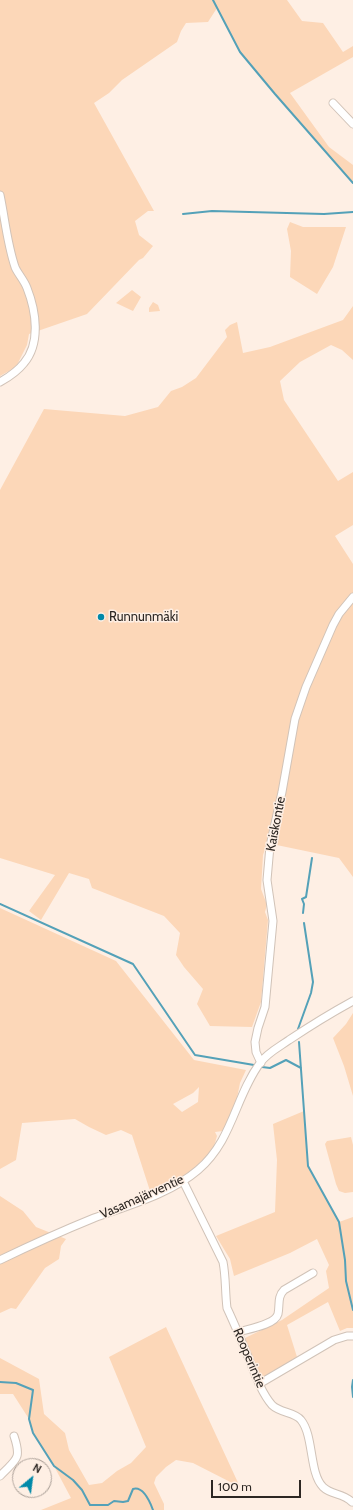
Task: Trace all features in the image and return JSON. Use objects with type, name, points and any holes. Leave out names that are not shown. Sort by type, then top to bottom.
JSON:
[{"type":"street","points":[[333,102],[353,124]]},
{"type":"street","points":[[0,195],[10,248],[16,268],[27,288],[34,314],[36,329],[31,351],[27,359],[16,372],[0,382]]},
{"type":"street","name":"Kaiskontie","points":[[260,1063],[256,1052],[255,1042],[265,1007],[273,921],[267,880],[269,853],[282,792],[294,719],[306,687],[333,626],[339,614],[353,597]]},
{"type":"street","name":"Vasamajärventie","points":[[0,1260],[68,1229],[168,1189],[184,1181],[211,1157],[226,1135],[247,1087],[260,1063],[270,1053],[313,1024],[353,1001]]},
{"type":"street","name":"Rooperintie","points":[[184,1181],[223,1262],[226,1276],[226,1296],[228,1308],[259,1384],[267,1399],[276,1409],[301,1419],[305,1426],[317,1478],[322,1487],[346,1497],[352,1502]]},
{"type":"street","points":[[238,1332],[272,1322],[278,1314],[278,1305],[281,1293],[313,1273]]},
{"type":"street","points":[[259,1384],[334,1340],[347,1336],[353,1336]]},
{"type":"street","points":[[0,1476],[18,1457],[14,1436]]},
{"type":"shaded area","points":[[0,0],[287,0],[302,21],[323,23],[343,52],[353,46],[353,57],[290,93],[329,147],[353,165],[353,183],[240,52],[217,8],[208,22],[186,23],[177,42],[122,80],[109,93],[94,103],[154,211],[148,211],[135,221],[139,235],[153,246],[87,314],[29,334],[27,345],[16,367],[0,376]]},
{"type":"shaded area","points":[[290,222],[303,227],[346,227],[333,267],[317,294],[290,277],[291,251],[287,229]]},
{"type":"shaded area","points":[[132,290],[141,297],[133,311],[116,303]]},
{"type":"shaded area","points":[[153,302],[158,305],[160,311],[149,312],[149,308]]},
{"type":"shaded area","points":[[353,306],[353,360],[342,350],[331,345],[300,362],[280,381],[284,400],[338,481],[353,472],[353,525],[335,536],[353,564],[353,877],[339,858],[267,843],[263,855],[261,889],[267,905],[265,912],[268,920],[261,1002],[252,1027],[210,1026],[197,1004],[203,989],[176,955],[180,933],[164,916],[92,888],[89,879],[69,873],[41,920],[29,911],[55,875],[0,858],[0,490],[44,409],[125,416],[158,407],[171,391],[182,387],[196,378],[227,337],[225,330],[230,325],[237,322],[243,353],[270,347],[343,320]]},
{"type":"shaded area","points":[[0,908],[116,961],[194,1060],[246,1070],[240,1083],[237,1098],[223,1131],[215,1132],[217,1136],[214,1146],[208,1155],[194,1168],[167,1186],[151,1194],[132,1135],[121,1130],[106,1135],[75,1119],[22,1123],[16,1160],[0,1169]],"holes":[[[199,1087],[198,1102],[182,1112],[173,1104],[193,1093]]]},
{"type":"shaded area","points":[[353,1013],[353,1096],[344,1066],[333,1038],[346,1024]]},
{"type":"shaded area","points":[[304,1111],[308,1166],[339,1222],[353,1217],[353,1328],[347,1328],[340,1331],[328,1302],[287,1325],[297,1357],[261,1379],[243,1339],[282,1320],[329,1288],[326,1271],[329,1265],[317,1239],[290,1253],[234,1276],[230,1259],[216,1236],[275,1212],[277,1160],[273,1124]]},
{"type":"shaded area","points":[[351,1137],[353,1145],[353,1192],[345,1193],[339,1191],[336,1184],[325,1144],[327,1141]]},
{"type":"shaded area","points":[[0,1196],[23,1211],[36,1227],[66,1239],[61,1246],[59,1259],[45,1268],[16,1309],[11,1308],[0,1313]]},
{"type":"shaded area","points":[[166,1327],[240,1487],[193,1463],[176,1460],[156,1477],[154,1483],[164,1504],[164,1510],[41,1510],[71,1498],[52,1463],[52,1458],[49,1458],[33,1433],[29,1419],[13,1394],[0,1394],[0,1358],[39,1379],[44,1414],[65,1433],[69,1450],[89,1485],[102,1483],[117,1471],[131,1463],[146,1447],[109,1357]]},
{"type":"waterway","points":[[213,0],[240,52],[353,183]]},
{"type":"waterway","points":[[183,214],[212,211],[324,214],[353,212]]},
{"type":"waterway","points":[[303,913],[304,904],[302,899],[306,897],[312,858]]},
{"type":"waterway","points":[[0,904],[133,964],[195,1055],[254,1065]]},
{"type":"waterway","points":[[298,1029],[311,993],[313,982],[304,923]]},
{"type":"waterway","points":[[299,1042],[308,1166],[339,1222],[345,1260],[346,1281],[353,1310]]},
{"type":"waterway","points":[[262,1067],[270,1068],[286,1060],[301,1068]]},
{"type":"waterway","points":[[353,1380],[353,1397]]},
{"type":"waterway","points":[[0,1382],[16,1383],[33,1390],[29,1419],[33,1433],[54,1466],[73,1480],[82,1490],[90,1505],[108,1505],[114,1501],[128,1501],[133,1489],[137,1489],[146,1495],[153,1510]]},
{"type":"place","name":"Runnunmäki","points":[[101,617]]}]
